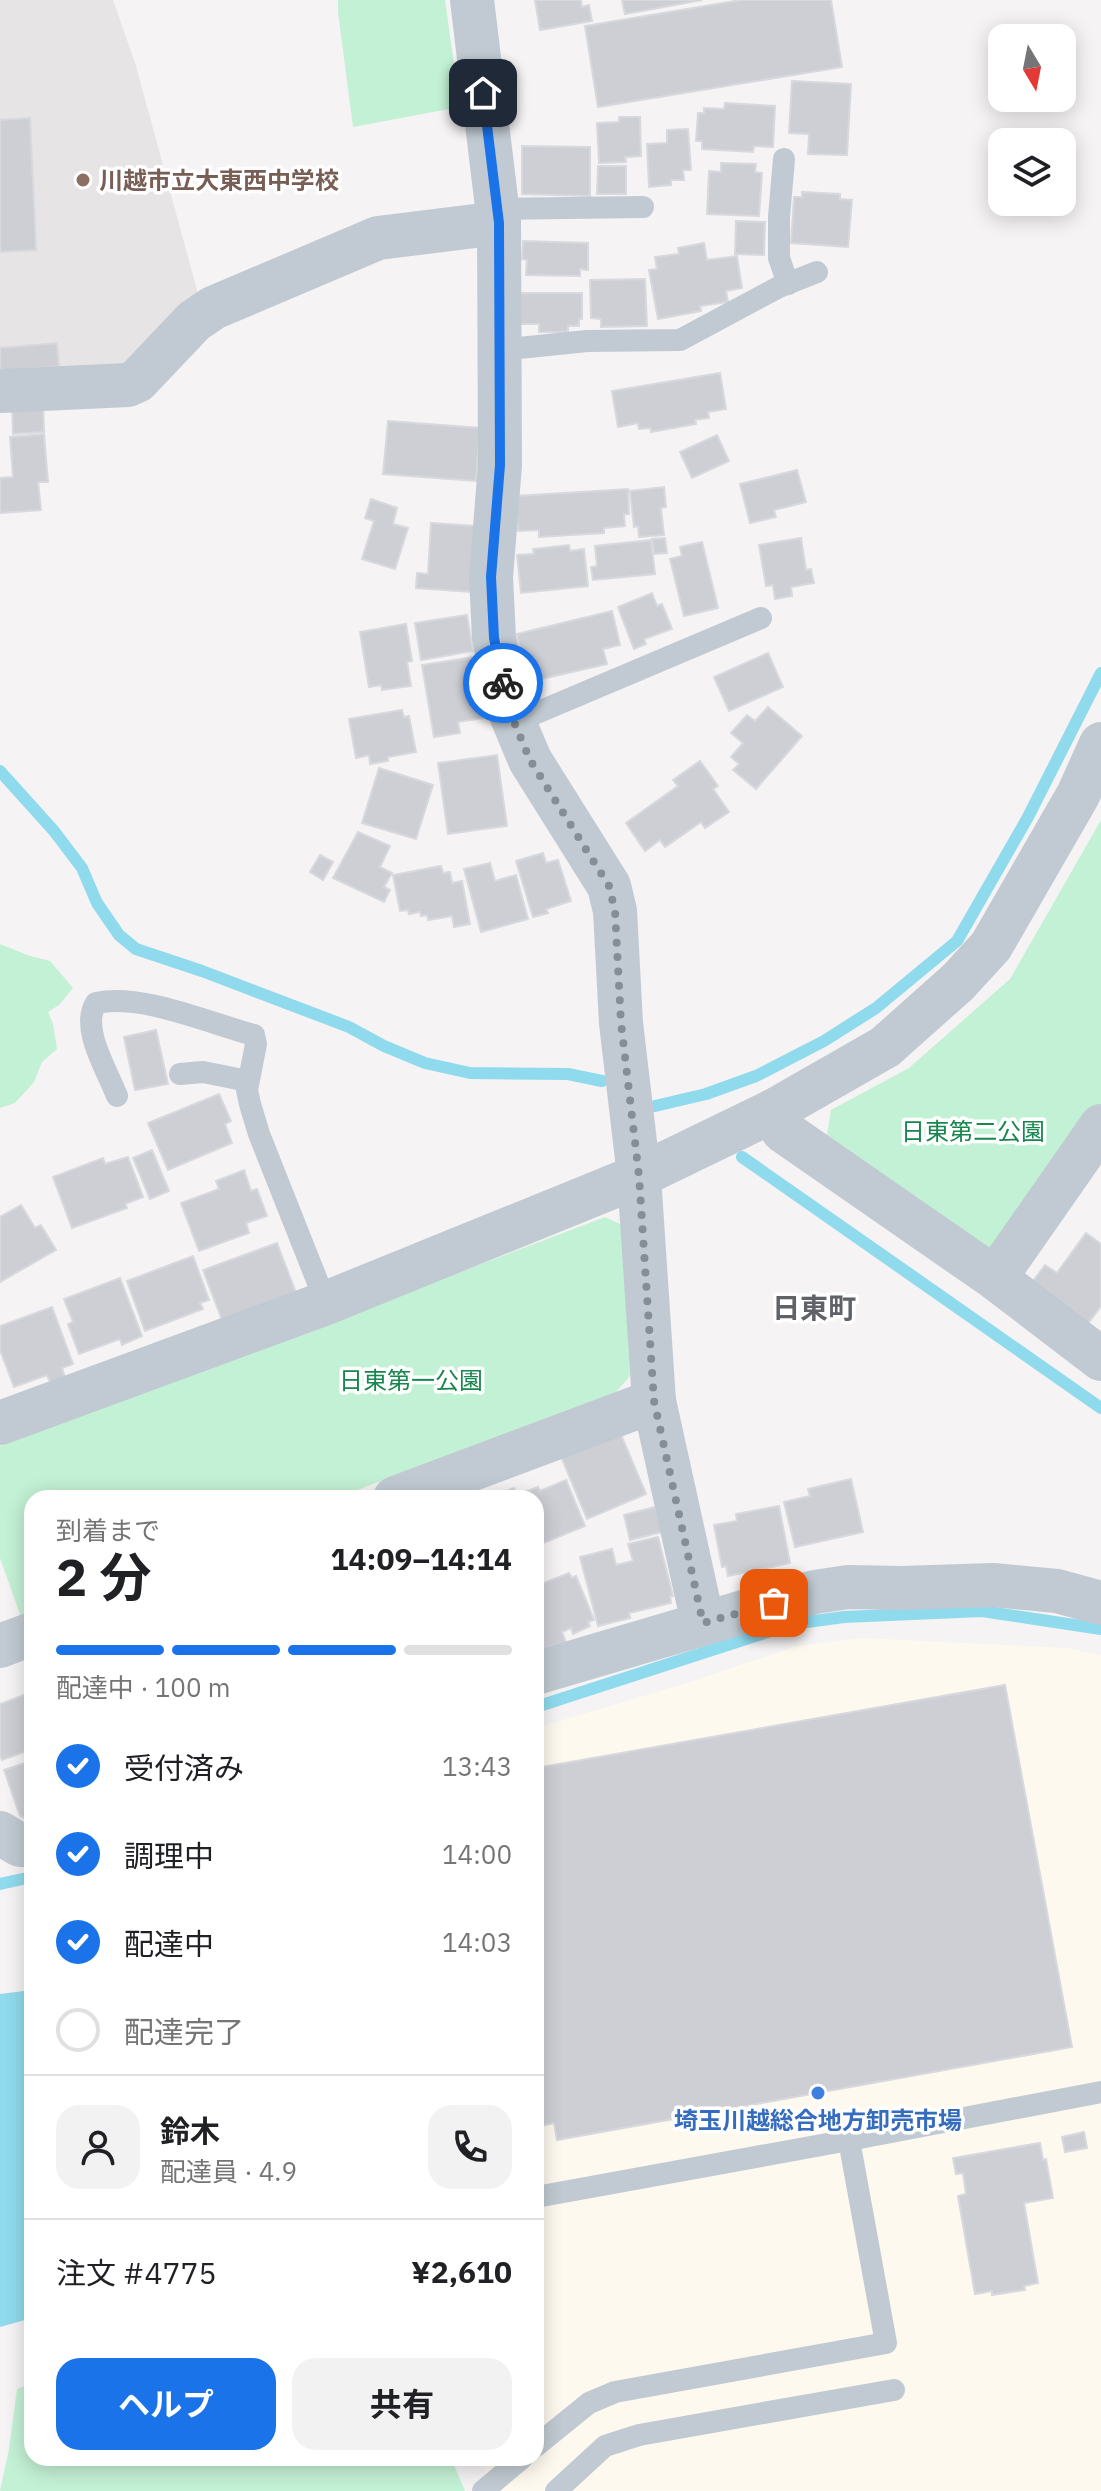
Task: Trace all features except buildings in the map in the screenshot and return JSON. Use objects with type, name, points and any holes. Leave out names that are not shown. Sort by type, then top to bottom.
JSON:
[{"type":"street","points":[[472,0],[498,216],[500,465],[491,577],[494,638],[509,710],[530,760],[609,886],[615,911],[621,1023],[639,1176],[654,1401],[703,1623]]},
{"type":"street","points":[[0,391],[128,385],[137,381],[194,321],[213,308],[378,238],[498,216]]},
{"type":"street","points":[[1,1419],[326,1303],[639,1176],[773,1111],[885,1047],[958,982],[983,955],[1078,795],[1101,744]]},
{"type":"street","points":[[773,1111],[783,1131],[995,1278],[1101,1359]]},
{"type":"street","points":[[995,1278],[1101,1126]]},
{"type":"street","points":[[416,1490],[654,1401]]},
{"type":"street","points":[[544,1671],[815,1592],[848,1587],[993,1585],[1057,1591],[1101,1603]]},
{"type":"street","points":[[0,1646],[24,1637]]},
{"type":"street","points":[[0,1833],[24,1845]]},
{"type":"lane","points":[[784,159],[779,258],[788,284]]},
{"type":"lane","points":[[498,216],[643,207]]},
{"type":"lane","points":[[500,350],[587,341],[680,340],[817,272]]},
{"type":"lane","points":[[515,722],[761,618]]},
{"type":"lane","points":[[117,1096],[92,1037],[90,1012],[96,1003],[111,1000],[141,1002],[254,1035],[256,1044],[247,1090],[250,1104],[326,1303]]},
{"type":"lane","points":[[180,1074],[203,1072],[248,1081]]},
{"type":"lane","points":[[544,2196],[1101,2092]]},
{"type":"lane","points":[[544,2440],[589,2403],[615,2392],[886,2343],[849,2140]]},
{"type":"lane","points":[[556,2491],[605,2446],[639,2435],[894,2390]]},
{"type":"lane","points":[[483,2491],[513,2466]]},
{"type":"shaded area","name":"川越市立大東西中学校","points":[[0,0],[113,0],[136,66],[198,294],[125,369],[0,377]]},
{"type":"shaded area","name":"埼玉川越総合地方卸売市場","points":[[863,1638],[1067,1648],[1101,1655],[1101,2491],[488,2491],[485,2466],[544,2466],[544,1726],[797,1646]]},
{"type":"green space","points":[[338,0],[445,0],[460,107],[353,127]]},
{"type":"green space","name":"日東第二公園","points":[[1101,820],[1101,1104],[1002,1245],[986,1249],[827,1135],[831,1110],[909,1068],[1010,979]]},
{"type":"green space","points":[[0,944],[50,961],[73,988],[59,1005],[48,1012],[57,1049],[42,1062],[34,1082],[15,1103],[0,1108]]},
{"type":"green space","name":"日東第一公園","points":[[605,1217],[622,1225],[630,1376],[616,1392],[357,1490],[24,1490],[24,1616],[21,1617],[0,1558],[0,1446]]},
{"type":"green space","points":[[24,2386],[24,2466],[454,2466],[465,2491],[0,2491],[17,2389]]},
{"type":"water","points":[[24,1991],[24,2320],[0,2327],[0,1994]]},
{"type":"waterway","points":[[655,1106],[706,1094],[756,1076],[824,1041],[876,1008],[957,941],[1028,817],[1101,673]]},
{"type":"waterway","points":[[0,771],[54,831],[82,868],[97,903],[119,935],[136,949],[349,1027],[425,1063],[470,1073],[568,1074],[602,1081]]},
{"type":"waterway","points":[[742,1157],[1101,1408]]},
{"type":"waterway","points":[[544,1704],[792,1624],[844,1617],[982,1611],[1101,1629]]},
{"type":"waterway","points":[[0,1884],[24,1879]]},
{"type":"way so far","points":[[503,683],[509,710],[530,760],[609,886],[615,911],[621,1023],[639,1176],[654,1401],[703,1623],[774,1603]]},
{"type":"place","name":"川越市立大東西中学校","points":[[83,180]]},
{"type":"place","name":"埼玉川越総合地方卸売市場","points":[[818,2093]]},
{"type":"district","name":"日東町","points":[[814,1307]]},
{"type":"route","points":[[483,93],[499,223],[500,465],[491,577],[494,638],[503,683]]}]
